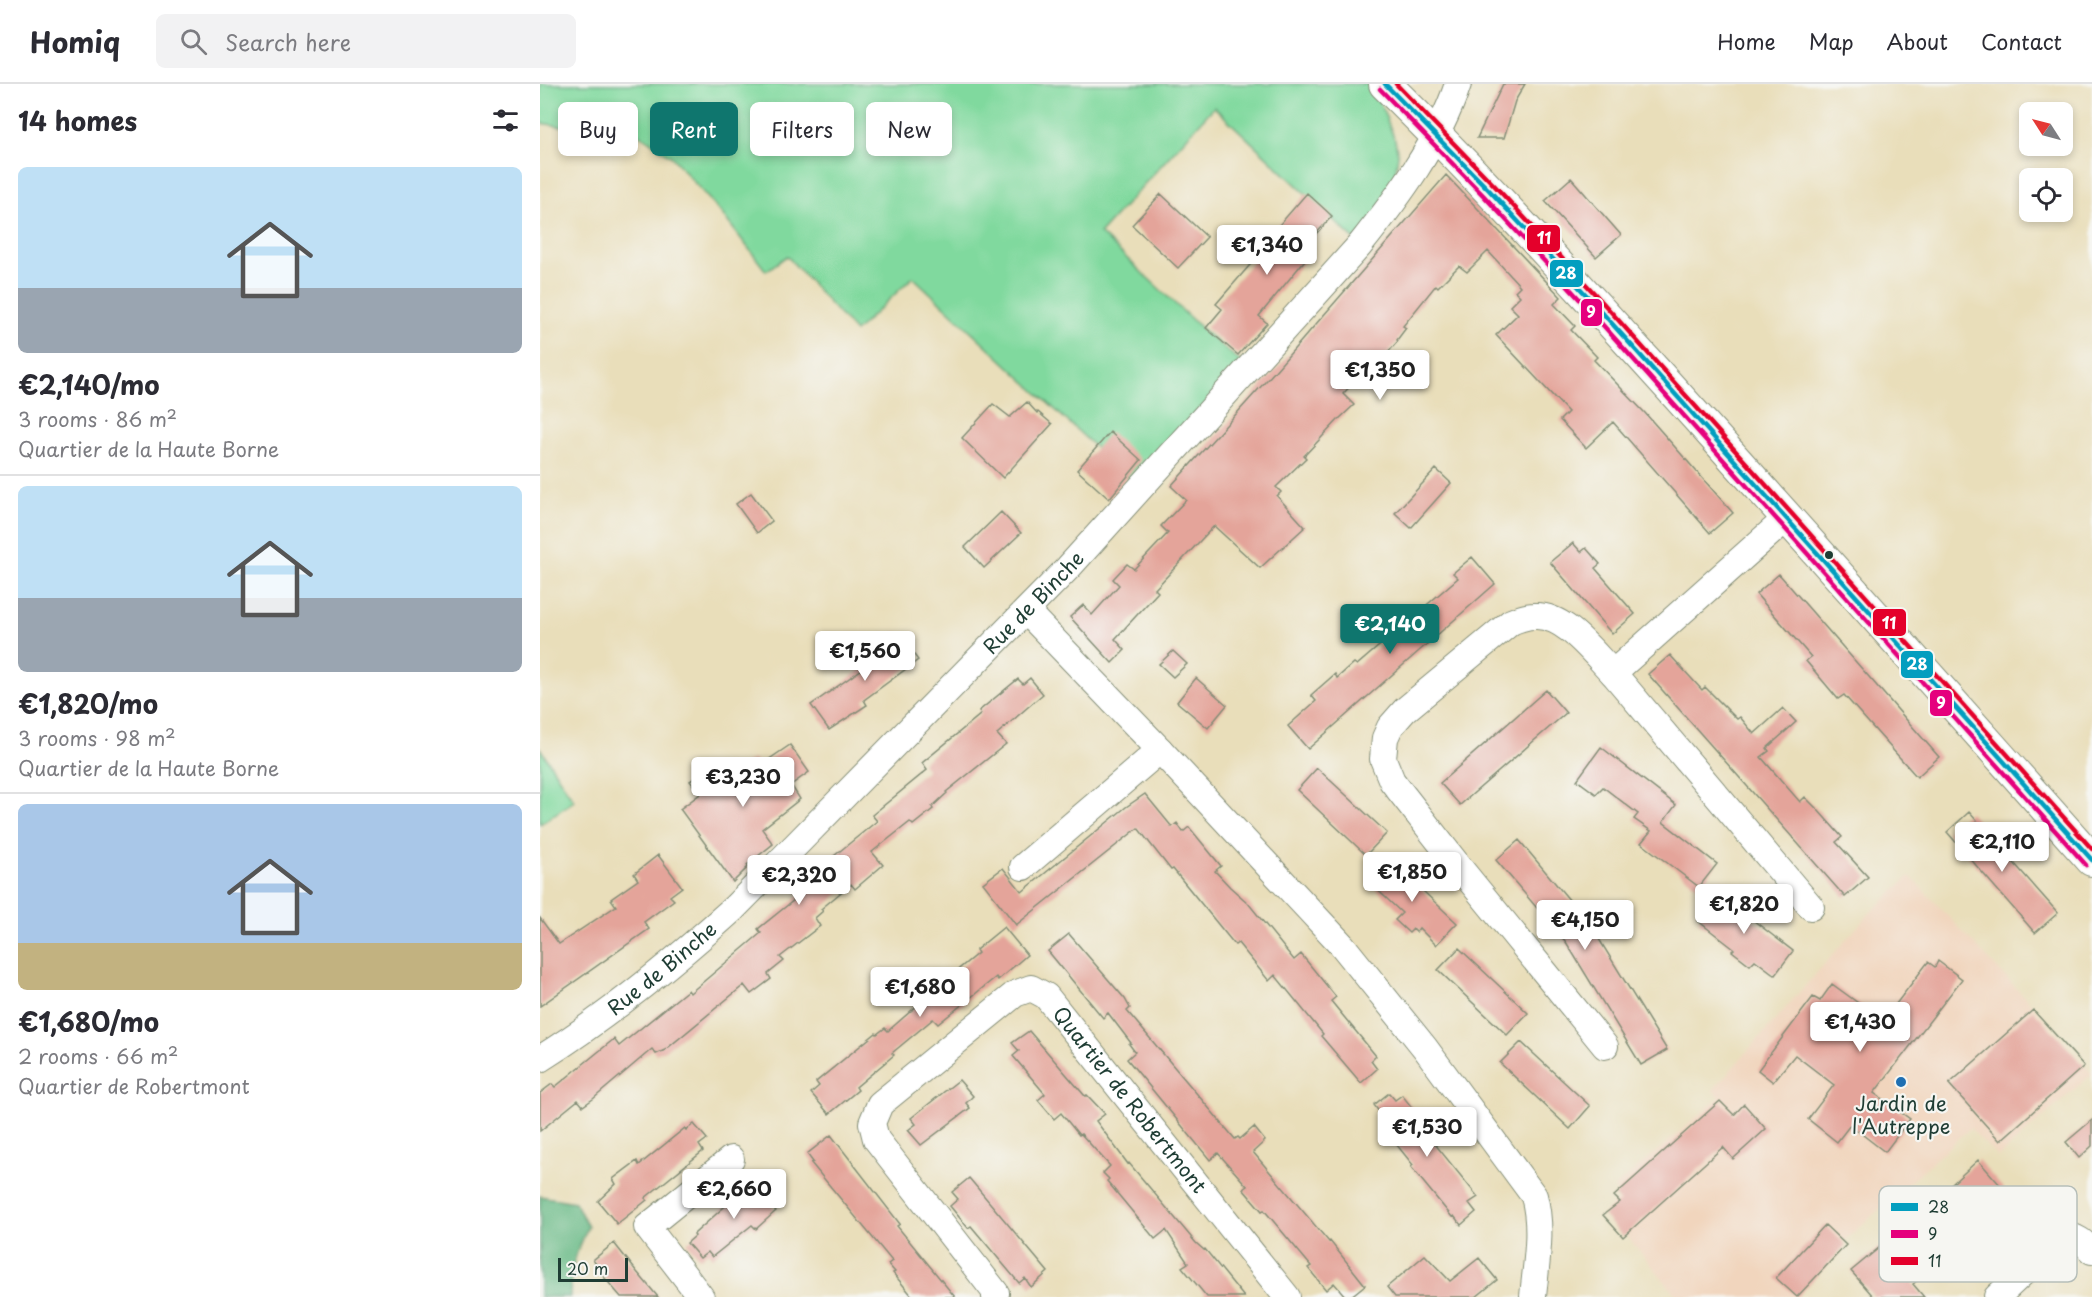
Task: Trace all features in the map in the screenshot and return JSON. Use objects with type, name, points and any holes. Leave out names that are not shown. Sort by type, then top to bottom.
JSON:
[{"type":"street","points":[[1385,84],[1437,134],[1788,517],[2092,860]]},
{"type":"street","name":"Rue de Binche","points":[[540,1059],[573,1038],[681,957],[735,908],[1027,612],[1360,245],[1396,201],[1437,134],[1458,84]]},
{"type":"street","points":[[1613,673],[1788,517]]},
{"type":"street","points":[[1027,612],[1342,945],[1425,1048],[1534,1196],[1538,1211],[1539,1234],[1533,1297]]},
{"type":"street","points":[[1605,1046],[1392,781],[1383,759],[1385,738],[1390,727],[1405,710],[1511,622],[1534,615],[1556,620],[1567,627],[1613,673],[1811,907]]},
{"type":"street","points":[[1023,867],[1160,750]]},
{"type":"street","name":"Quartier de Robertmont","points":[[995,1297],[996,1293],[876,1139],[872,1123],[880,1104],[1015,994],[1031,988],[1046,996],[1287,1297]]},
{"type":"street","points":[[701,1297],[647,1227],[731,1159]]},
{"type":"street","points":[[2077,1238],[2092,1251]]},
{"type":"street","points":[[1997,1297],[2013,1282]]},
{"type":"shaded area","name":"Jardin de l'Autreppe","points":[[1910,876],[2033,1006],[2092,1074],[1998,1157],[1970,1128],[1905,1186],[1879,1186],[1879,1210],[1844,1241],[1794,1297],[1678,1297],[1606,1211],[1621,1197],[1614,1188],[1720,1097],[1713,1090],[1868,915]]},
{"type":"green space","points":[[540,84],[1385,84],[1377,95],[1395,140],[1398,155],[1395,176],[1360,245],[1214,107],[1100,233],[1202,329],[1249,369],[1140,489],[913,277],[855,332],[787,256],[766,271],[722,214],[671,156],[738,156],[738,102],[650,102],[650,142],[638,135],[638,102],[558,102],[558,126],[540,123]]},
{"type":"green space","points":[[540,748],[574,801],[540,824]]},
{"type":"green space","points":[[540,1196],[575,1202],[588,1227],[574,1261],[570,1297],[540,1297]]},
{"type":"building","points":[[1503,84],[1525,84],[1515,101],[1504,138],[1477,138]]},
{"type":"building","points":[[1446,175],[1561,297],[1554,304],[1575,326],[1571,330],[1597,357],[1594,360],[1645,413],[1733,513],[1710,533],[1613,422],[1586,448],[1560,420],[1568,412],[1496,335],[1518,314],[1510,306],[1520,296],[1515,291],[1520,286],[1488,251],[1467,272],[1459,266],[1438,287],[1436,285],[1403,326],[1406,328],[1398,341],[1378,364],[1374,360],[1343,394],[1354,405],[1276,487],[1281,492],[1277,496],[1305,527],[1260,568],[1214,526],[1155,589],[1158,592],[1115,639],[1125,650],[1112,663],[1070,617],[1083,605],[1092,615],[1119,585],[1113,579],[1127,564],[1134,569],[1168,533],[1161,526],[1186,500],[1171,486]]},
{"type":"building","points":[[1571,178],[1621,235],[1596,257],[1545,201]]},
{"type":"building","points":[[1307,193],[1332,216],[1298,254],[1305,260],[1259,316],[1267,323],[1238,355],[1206,328],[1222,309],[1216,304],[1256,258],[1253,255]]},
{"type":"building","points":[[1161,194],[1207,237],[1178,268],[1132,225]]},
{"type":"building","points":[[1027,402],[1052,424],[1003,478],[962,438],[993,404],[1010,417]]},
{"type":"building","points":[[1110,432],[1141,460],[1109,499],[1077,470]]},
{"type":"building","points":[[1436,469],[1451,483],[1411,528],[1395,513]]},
{"type":"building","points":[[751,493],[772,521],[757,533],[736,504]]},
{"type":"building","points":[[1001,512],[1021,533],[984,568],[965,547]]},
{"type":"building","points":[[1573,543],[1581,552],[1586,548],[1600,564],[1595,568],[1635,614],[1612,634],[1550,562]]},
{"type":"building","points":[[1472,557],[1495,584],[1308,749],[1288,726],[1316,701],[1311,695],[1335,674],[1337,678],[1354,663],[1357,665],[1458,578],[1453,573]]},
{"type":"building","points":[[1779,574],[1939,757],[1917,777],[1844,695],[1838,699],[1806,661],[1811,657],[1756,594]]},
{"type":"building","points":[[897,632],[918,660],[864,700],[867,705],[829,730],[811,705],[872,662],[866,655]]},
{"type":"building","points":[[1173,651],[1187,664],[1173,677],[1159,664]]},
{"type":"building","points":[[1670,655],[1702,690],[1705,687],[1737,719],[1740,717],[1754,734],[1783,708],[1796,722],[1767,748],[1769,751],[1761,757],[1800,802],[1805,797],[1842,837],[1836,842],[1868,877],[1845,897],[1648,674]]},
{"type":"building","points":[[1030,678],[1043,694],[997,734],[1006,744],[946,792],[932,807],[933,809],[913,825],[910,822],[872,852],[883,865],[855,889],[851,884],[821,909],[823,911],[815,918],[820,926],[780,957],[784,961],[768,974],[771,979],[751,994],[744,985],[665,1050],[656,1054],[652,1049],[593,1099],[583,1106],[578,1100],[540,1131],[540,1093],[552,1084],[555,1087],[614,1039],[619,1046],[688,990],[690,993],[761,933],[758,929],[814,884],[808,877],[877,821],[872,815],[927,770],[922,763],[981,714],[979,711],[1018,679],[1023,684]]},
{"type":"building","points":[[1196,678],[1227,705],[1208,728],[1177,702]]},
{"type":"building","points":[[1546,690],[1566,713],[1460,805],[1440,783]]},
{"type":"building","points":[[790,745],[809,772],[791,785],[800,799],[762,829],[773,844],[747,865],[748,867],[733,882],[680,809],[700,794],[690,781],[713,766],[721,777],[737,765],[740,768],[753,759],[759,766]]},
{"type":"building","points":[[1601,747],[1676,805],[1663,822],[1717,864],[1699,887],[1641,843],[1651,831],[1634,819],[1638,814],[1603,787],[1596,794],[1577,780]]},
{"type":"building","points":[[1317,768],[1387,833],[1366,855],[1297,790]]},
{"type":"building","points":[[1145,794],[1172,827],[1177,823],[1183,832],[1189,827],[1221,866],[1215,871],[1248,903],[1294,960],[1301,954],[1336,997],[1331,1001],[1376,1056],[1371,1061],[1377,1069],[1361,1083],[1321,1036],[1323,1034],[1275,975],[1269,981],[1238,943],[1235,945],[1138,828],[1016,925],[983,883],[1003,868],[1022,892]]},
{"type":"building","points":[[1969,812],[2058,913],[2035,933],[1947,832]]},
{"type":"building","points":[[1519,840],[1591,926],[1667,1050],[1641,1065],[1566,942],[1496,860]]},
{"type":"building","points":[[658,855],[682,887],[670,896],[674,900],[644,922],[649,929],[540,1006],[540,918],[559,944],[616,906],[611,899],[638,880],[634,874]]},
{"type":"building","points":[[1388,858],[1457,923],[1436,945],[1419,928],[1416,932],[1413,929],[1409,933],[1395,920],[1402,913],[1367,880]]},
{"type":"building","points":[[1718,893],[1793,951],[1775,975],[1755,960],[1750,965],[1732,951],[1734,949],[1698,921]]},
{"type":"building","points":[[1004,927],[1027,955],[998,980],[996,977],[938,1024],[933,1019],[892,1053],[894,1055],[856,1087],[858,1090],[829,1114],[811,1093],[819,1086],[816,1082],[876,1033],[885,1028],[888,1031],[920,1003],[915,994],[931,981],[938,986],[978,953],[976,950]]},
{"type":"building","points":[[1069,934],[1125,999],[1130,1008],[1127,1011],[1235,1139],[1238,1137],[1240,1139],[1254,1127],[1265,1141],[1253,1152],[1365,1285],[1350,1297],[1346,1297],[1334,1283],[1326,1290],[1308,1268],[1311,1266],[1264,1210],[1262,1211],[1243,1189],[1247,1186],[1218,1153],[1210,1160],[1127,1059],[1135,1052],[1129,1044],[1131,1043],[1108,1013],[1103,1018],[1048,951]]},
{"type":"building","points":[[1459,948],[1528,1013],[1507,1035],[1438,970]]},
{"type":"building","points":[[1938,961],[1962,979],[1874,1093],[1910,1119],[1885,1152],[1850,1125],[1837,1142],[1808,1119],[1834,1085],[1795,1055],[1773,1082],[1758,1070],[1813,997],[1820,1001],[1832,984],[1883,1021],[1928,962],[1935,967]]},
{"type":"building","points":[[2033,1010],[2084,1066],[2000,1141],[1949,1084]]},
{"type":"building","points":[[1029,1031],[1085,1096],[1087,1095],[1105,1114],[1096,1121],[1128,1164],[1196,1243],[1205,1249],[1244,1297],[1207,1297],[1182,1267],[1188,1263],[1166,1230],[1155,1239],[1107,1181],[1109,1179],[1103,1173],[1110,1166],[1061,1113],[1054,1119],[1038,1100],[1045,1094],[1013,1056],[1019,1051],[1012,1043]]},
{"type":"building","points":[[1521,1042],[1590,1106],[1570,1129],[1500,1063]]},
{"type":"building","points":[[959,1080],[973,1096],[966,1103],[970,1108],[921,1145],[908,1130],[916,1124],[911,1118]]},
{"type":"building","points":[[1389,1093],[1395,1100],[1402,1095],[1434,1135],[1430,1138],[1478,1197],[1469,1203],[1476,1212],[1461,1225],[1411,1167],[1413,1165],[1392,1139],[1397,1136],[1374,1105]]},
{"type":"building","points":[[1720,1101],[1734,1115],[1744,1104],[1766,1129],[1733,1159],[1723,1147],[1623,1237],[1603,1215],[1620,1202],[1614,1196]]},
{"type":"building","points":[[2092,1120],[2092,1146],[2079,1158],[2066,1142]]},
{"type":"building","points":[[694,1124],[707,1139],[699,1145],[703,1151],[617,1224],[598,1201],[616,1184],[613,1179],[637,1161],[639,1165],[685,1128],[686,1130]]},
{"type":"building","points":[[831,1135],[900,1224],[897,1226],[955,1297],[913,1297],[893,1273],[895,1272],[888,1264],[892,1261],[811,1163],[813,1162],[807,1154]]},
{"type":"building","points":[[1978,1160],[2001,1186],[1952,1186]]},
{"type":"building","points":[[969,1178],[1048,1272],[1031,1287],[1025,1278],[1019,1283],[971,1226],[968,1228],[950,1206],[958,1199],[952,1192]]},
{"type":"building","points":[[764,1180],[776,1195],[768,1201],[776,1211],[756,1229],[752,1225],[712,1257],[708,1252],[700,1258],[687,1243],[695,1236],[694,1234],[752,1182],[755,1186]]},
{"type":"building","points":[[1825,1225],[1846,1245],[1797,1297],[1776,1278]]},
{"type":"building","points":[[614,1243],[658,1297],[621,1297],[597,1269],[599,1268],[593,1260]]},
{"type":"building","points":[[1879,1248],[1879,1282],[1915,1282],[1913,1284],[1924,1297],[1874,1297],[1851,1271]]},
{"type":"building","points":[[1425,1255],[1450,1281],[1479,1258],[1497,1280],[1476,1297],[1395,1297],[1387,1287]]},
{"type":"transit line","name":"28","points":[[1385,84],[1489,190],[1590,299],[2092,860]]},
{"type":"transit line","name":"11","points":[[1396,84],[1595,294],[2092,849]]},
{"type":"transit line","name":"9","points":[[1380,89],[1584,304],[2086,865]]},
{"type":"place","name":"Jardin de l'Autreppe","points":[[1901,1082]]}]
